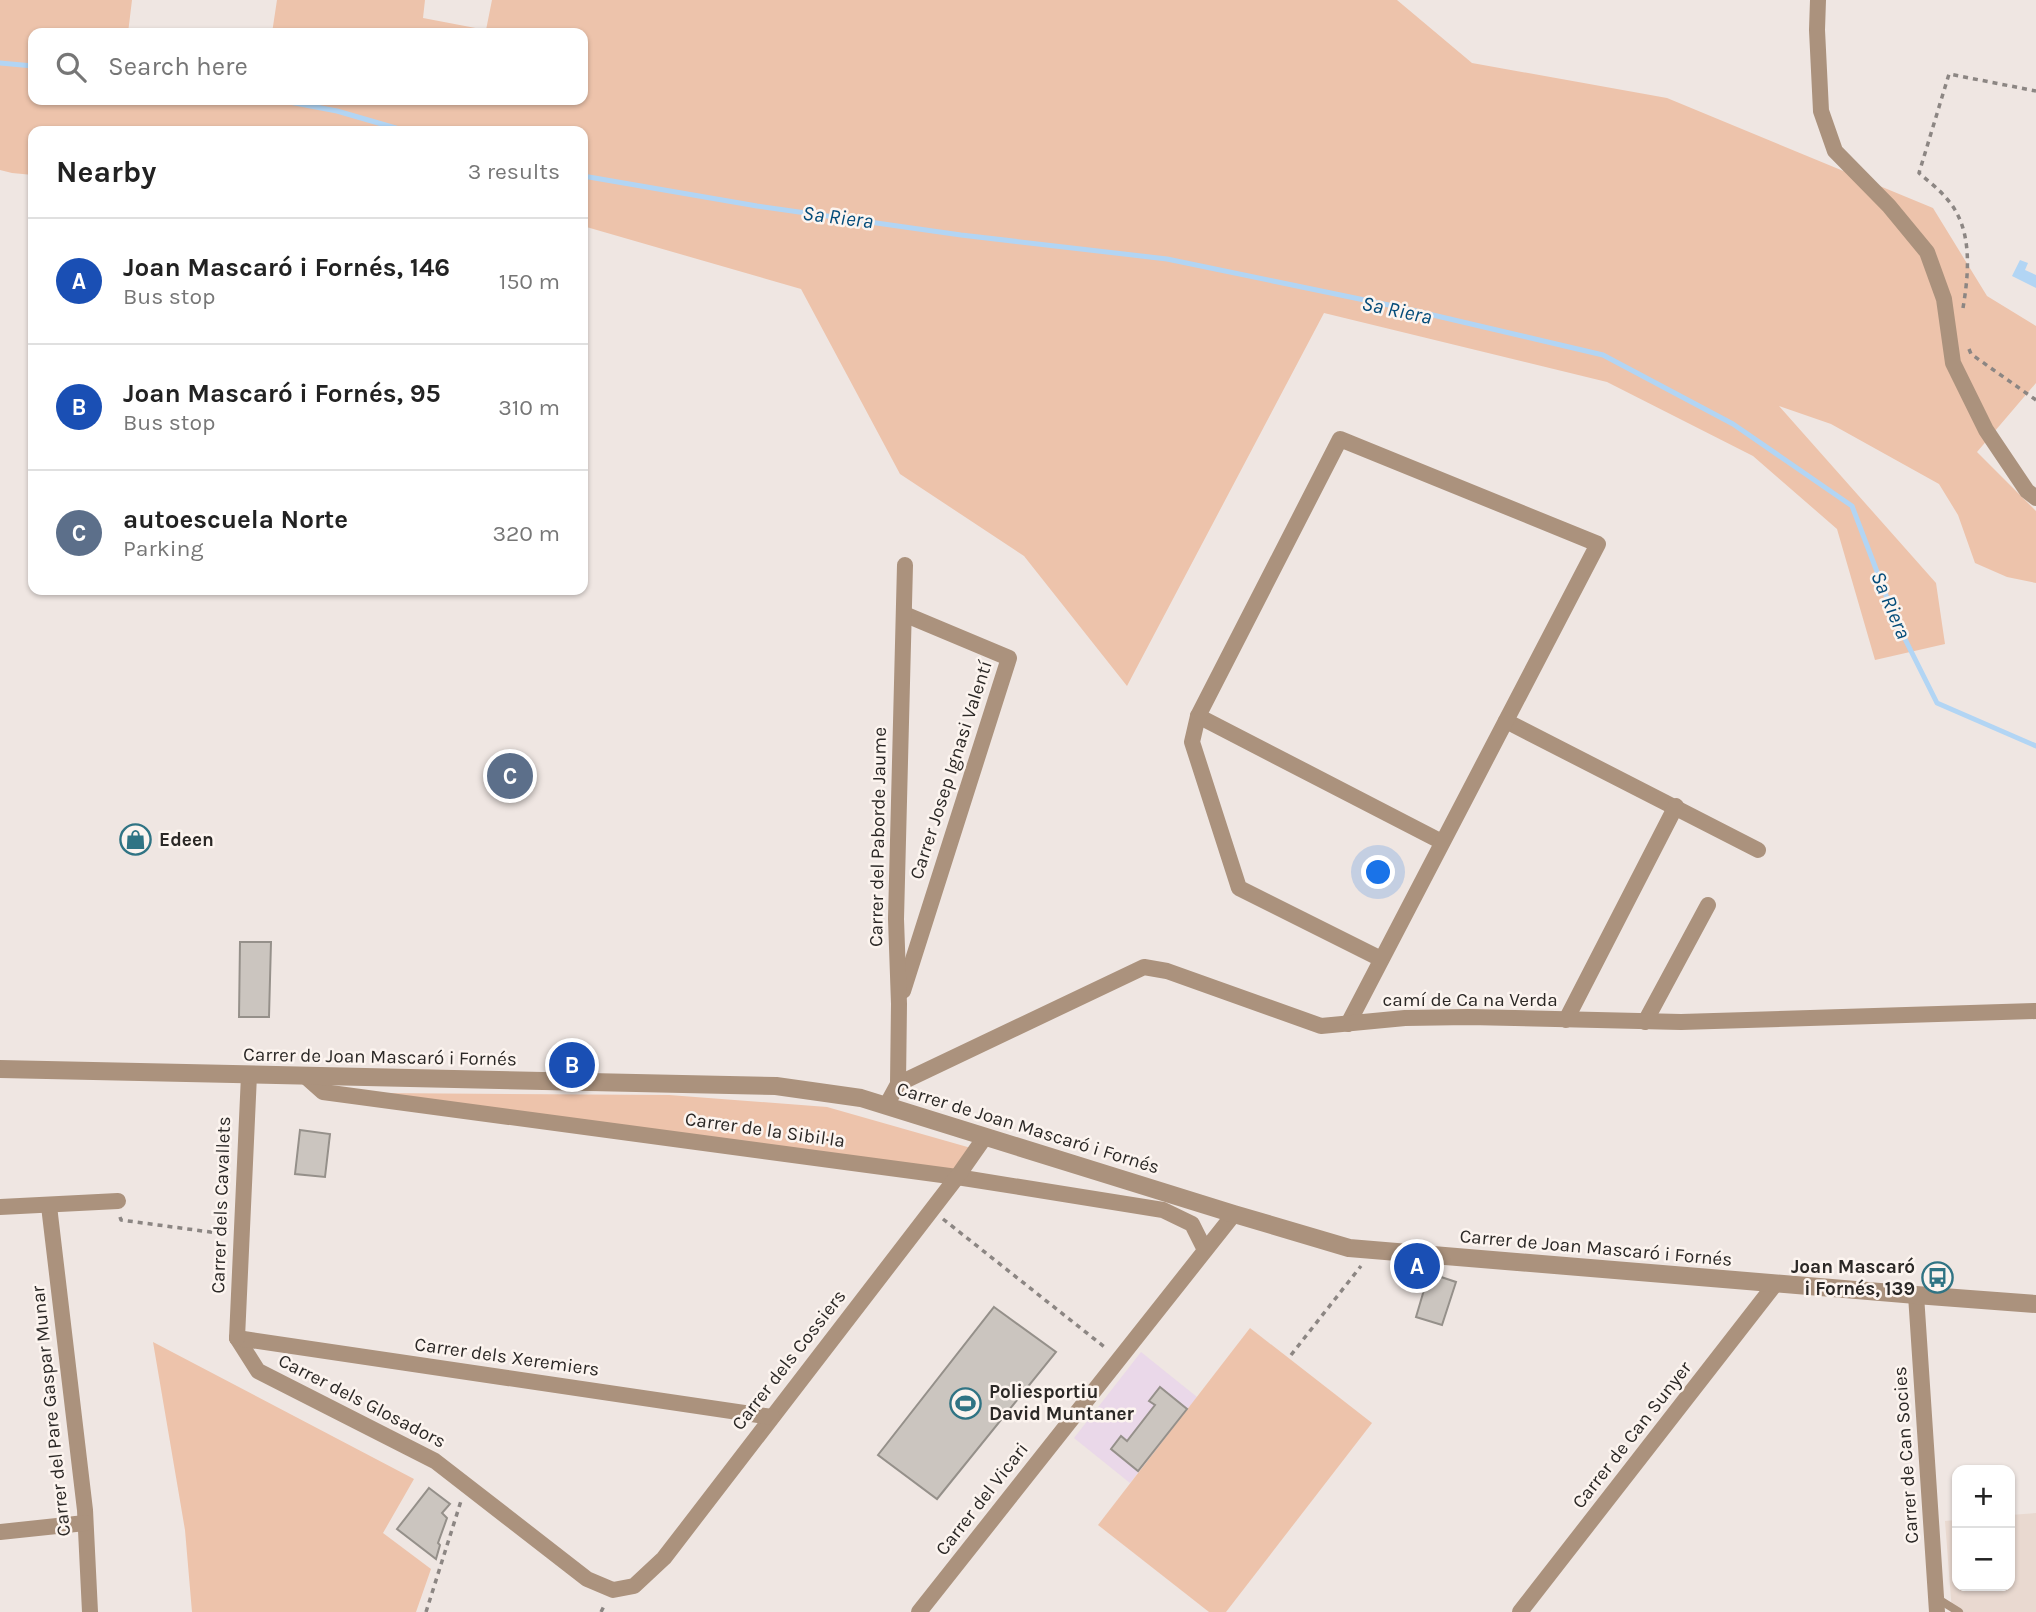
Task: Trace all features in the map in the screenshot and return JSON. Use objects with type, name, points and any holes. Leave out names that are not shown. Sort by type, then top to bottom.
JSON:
[{"type":"street","points":[[1818,0],[1821,111],[1835,151],[1889,206],[1927,252],[1944,299],[1953,363],[1986,430],[2027,491],[2036,498]]},
{"type":"street","points":[[1348,1024],[1598,544],[1340,439],[1198,716],[1192,742],[1239,888],[1381,959]]},
{"type":"street","name":"Carrer del Paborde Jaume","points":[[886,1106],[898,1084],[896,919],[905,565]]},
{"type":"street","name":"Carrer Josep Ignasi Valentí","points":[[899,1004],[1009,658],[904,614]]},
{"type":"street","points":[[1198,716],[1442,842]]},
{"type":"street","points":[[1506,721],[1758,850]]},
{"type":"street","points":[[1566,1020],[1676,806]]},
{"type":"street","points":[[1645,1022],[1708,905]]},
{"type":"street","name":"camí de Ca na Verda","points":[[898,1084],[1144,967],[1167,971],[1321,1026],[1405,1018],[1645,1022],[2036,1011]]},
{"type":"street","name":"Carrer de Joan Mascaró i Fornés","points":[[0,1069],[776,1086],[860,1098],[1349,1248],[2036,1304]]},
{"type":"street","name":"Carrer dels Cavallets","points":[[237,1338],[249,1075]]},
{"type":"street","name":"Carrer de la Sibil·la","points":[[305,1076],[323,1092],[957,1177],[1163,1210],[1192,1224],[1205,1250]]},
{"type":"street","name":"Carrer dels Cossiers","points":[[613,1590],[634,1586],[664,1558],[985,1137]]},
{"type":"street","points":[[0,1208],[118,1201]]},
{"type":"street","name":"Carrer del Pare Gaspar Munar","points":[[49,1206],[85,1522],[90,1612]]},
{"type":"street","name":"Carrer del Vicari","points":[[919,1612],[1234,1214]]},
{"type":"street","name":"Carrer de Can Sunyer","points":[[1520,1612],[1776,1283]]},
{"type":"street","name":"Carrer de Can Socies","points":[[1916,1295],[1936,1605]]},
{"type":"street","name":"Carrer dels Xeremiers","points":[[237,1338],[772,1417]]},
{"type":"street","name":"Carrer dels Glosadors","points":[[237,1338],[258,1371],[435,1461],[587,1579],[613,1590]]},
{"type":"street","points":[[0,1532],[85,1522]]},
{"type":"lane","points":[[1936,1605],[1959,1612]]},
{"type":"path","points":[[1962,314],[1968,276],[1964,229],[1949,200],[1919,173],[1949,74],[2036,91]]},
{"type":"path","points":[[1968,345],[1971,354],[2036,400]]},
{"type":"path","points":[[118,1201],[121,1220],[241,1236]]},
{"type":"path","points":[[931,1210],[1120,1359]]},
{"type":"path","points":[[1291,1355],[1373,1250]]},
{"type":"path","points":[[426,1612],[466,1485]]},
{"type":"shaded area","points":[[0,0],[132,0],[129,28],[28,28],[28,105],[588,105],[588,28],[486,28],[492,0],[1397,0],[1472,63],[1667,98],[1933,208],[1987,296],[2036,326],[2036,383],[1977,452],[2036,511],[2036,583],[2007,577],[1975,563],[1958,515],[1939,484],[1831,424],[1779,406],[1936,583],[1945,644],[1875,660],[1837,529],[1753,456],[1607,382],[1324,313],[1127,686],[1024,556],[900,474],[801,289],[588,227],[588,126],[28,126],[28,175],[0,170]]},
{"type":"shaded area","points":[[277,0],[425,0],[423,18],[476,28],[273,28]]},
{"type":"shaded area","points":[[378,1093],[669,1095],[827,1107],[971,1148],[953,1172]]},
{"type":"shaded area","points":[[1250,1328],[1372,1423],[1226,1612],[1209,1612],[1098,1525]]},
{"type":"shaded area","points":[[153,1342],[414,1479],[383,1533],[431,1569],[416,1612],[192,1612],[185,1530]]},
{"type":"shaded area","points":[[1141,1352],[1197,1397],[1130,1483],[1074,1438]]},
{"type":"shaded area","points":[[2036,1513],[2036,1612],[1952,1612],[1945,1521],[1952,1520],[1952,1591],[2015,1591],[2015,1515]]},
{"type":"water","points":[[2020,260],[2028,263],[2025,270],[2036,275],[2036,288],[2012,276]]},
{"type":"building","points":[[240,942],[271,942],[269,1017],[239,1017]]},
{"type":"building","points":[[300,1130],[330,1134],[325,1177],[295,1174]]},
{"type":"building","points":[[1429,1273],[1456,1282],[1442,1325],[1416,1317]]},
{"type":"building","name":"Poliesportiu David Muntaner","points":[[994,1307],[1056,1352],[937,1499],[878,1455]]},
{"type":"building","points":[[1160,1387],[1187,1409],[1138,1471],[1111,1449],[1121,1436],[1127,1441],[1155,1405],[1149,1401]]},
{"type":"building","points":[[429,1488],[450,1504],[442,1513],[447,1518],[438,1543],[440,1545],[436,1559],[397,1529]]},
{"type":"waterway","name":"Sa Riera","points":[[0,63],[28,66]]},
{"type":"waterway","name":"Sa Riera","points":[[305,105],[389,126]]},
{"type":"waterway","name":"Sa Riera","points":[[588,177],[757,206],[961,235],[1167,259],[1403,308],[1603,355],[1733,424],[1852,506],[1895,619],[1937,703],[2036,746]]},
{"type":"place","name":"autoescuela Norte","points":[[510,776]]},
{"type":"place","name":"Edeen","points":[[136,840]]},
{"type":"place","name":"Joan Mascaró i Fornés, 95","points":[[572,1065]]},
{"type":"place","name":"Joan Mascaró i Fornés, 146","points":[[1417,1266]]},
{"type":"place","name":"Joan Mascaró i Fornés, 139","points":[[1938,1278]]},
{"type":"place","name":"Poliesportiu David Muntaner","points":[[966,1403]]}]
